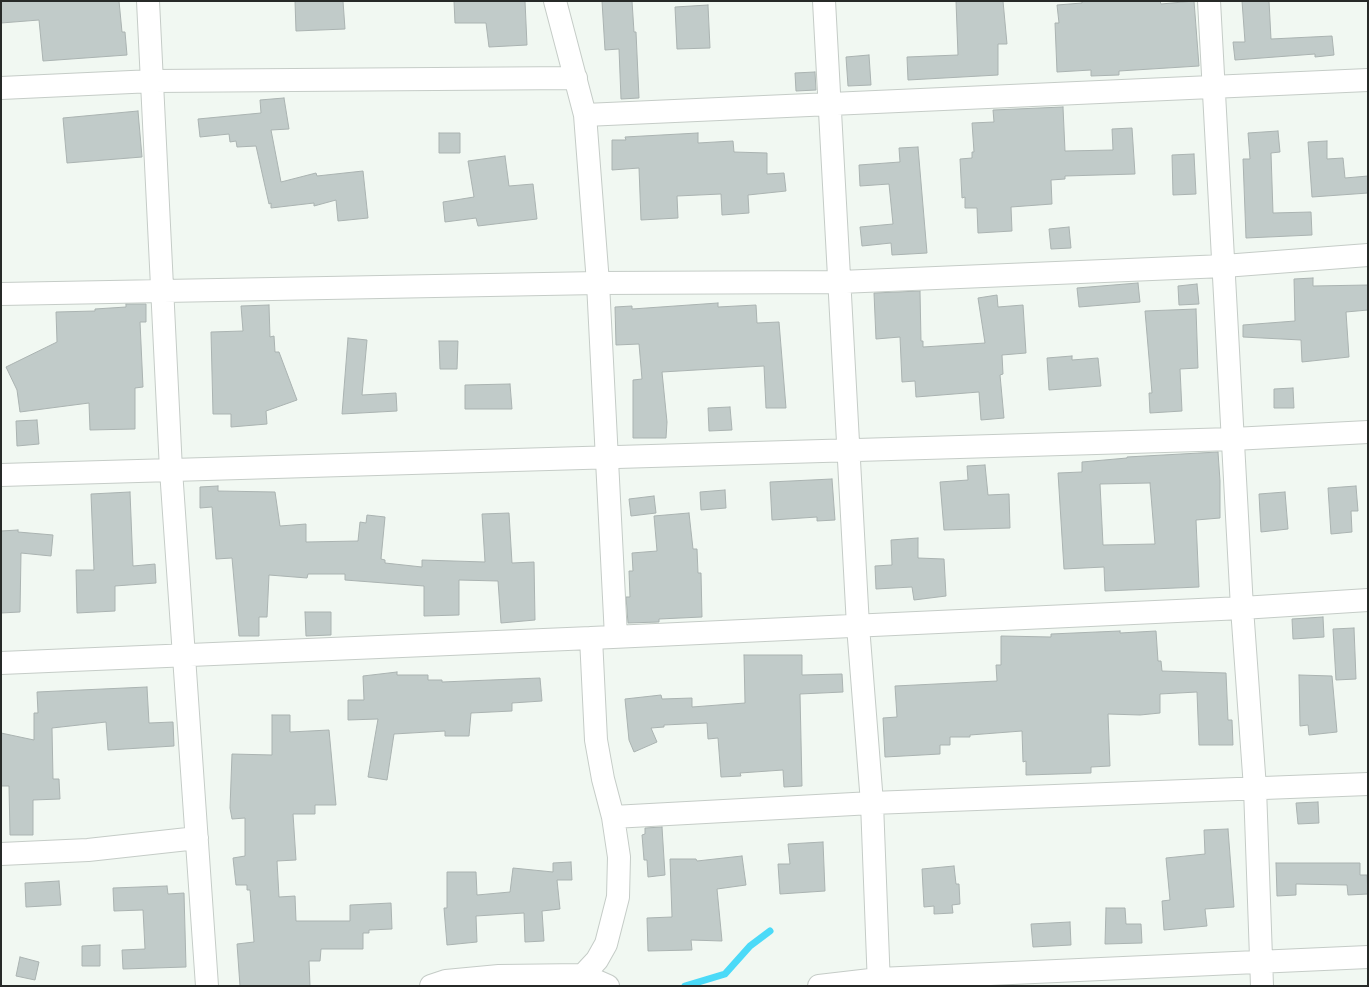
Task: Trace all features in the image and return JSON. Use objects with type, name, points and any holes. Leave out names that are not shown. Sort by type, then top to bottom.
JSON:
[{"type":"street","points":[[148,1],[171,470],[207,986]]},
{"type":"street","points":[[555,1],[585,115],[598,283],[616,637]]},
{"type":"street","points":[[824,1],[850,450],[858,626],[872,803],[879,983]]},
{"type":"street","points":[[1209,1],[1242,608],[1255,788],[1262,986]]},
{"type":"street","points":[[1,88],[153,81],[576,78]]},
{"type":"street","points":[[585,115],[1368,80]]},
{"type":"street","points":[[1,294],[598,283],[840,282],[1224,266],[1368,255]]},
{"type":"street","points":[[1,475],[1233,439],[1368,432]]},
{"type":"street","points":[[1,663],[858,626],[1242,608],[1368,600]]},
{"type":"street","points":[[583,975],[597,960],[606,944],[618,897],[619,857],[613,817],[603,779],[596,740],[592,638]]},
{"type":"street","points":[[613,817],[872,803],[1368,784]]},
{"type":"street","points":[[1,854],[88,850],[197,838]]},
{"type":"street","points":[[819,986],[1368,957]]},
{"type":"street","points":[[431,986],[446,981],[499,976],[583,975],[608,986]]},
{"type":"building","points":[[1,1],[119,1],[122,32],[125,32],[127,55],[43,61],[39,20],[1,23]]},
{"type":"building","points":[[295,1],[343,1],[345,29],[296,31]]},
{"type":"building","points":[[454,1],[525,1],[527,45],[489,47],[486,23],[455,23]]},
{"type":"building","points":[[602,1],[632,1],[634,32],[636,32],[639,98],[621,99],[619,49],[605,50]]},
{"type":"building","points":[[956,1],[1003,1],[1007,44],[998,44],[998,75],[908,80],[907,57],[958,55]]},
{"type":"building","points":[[1082,1],[1160,1],[1161,4],[1194,1],[1199,66],[1119,71],[1119,75],[1091,76],[1091,70],[1057,72],[1055,23],[1059,23],[1057,5],[1082,3]]},
{"type":"building","points":[[1242,1],[1269,1],[1271,39],[1332,36],[1334,55],[1315,57],[1315,54],[1235,60],[1233,42],[1245,42]]},
{"type":"building","points":[[708,5],[710,48],[677,49],[675,7]]},
{"type":"building","points":[[869,55],[871,85],[848,86],[846,57]]},
{"type":"building","points":[[815,72],[816,90],[796,91],[795,73]]},
{"type":"building","points":[[284,98],[289,129],[271,130],[281,182],[316,173],[317,176],[363,171],[368,218],[338,221],[336,200],[314,206],[314,203],[271,208],[256,146],[237,147],[236,141],[230,142],[229,134],[200,137],[198,119],[261,113],[260,100]]},
{"type":"building","points":[[1063,107],[1065,151],[1113,150],[1112,129],[1132,128],[1135,174],[1065,176],[1065,179],[1051,180],[1052,204],[1011,207],[1012,231],[978,233],[977,208],[965,208],[965,197],[962,198],[960,159],[972,158],[972,152],[974,152],[972,123],[994,122],[993,110]]},
{"type":"building","points":[[138,111],[142,157],[67,163],[63,118]]},
{"type":"building","points":[[1278,131],[1280,152],[1271,153],[1273,213],[1311,212],[1312,235],[1246,238],[1243,159],[1250,159],[1248,133]]},
{"type":"building","points":[[439,133],[460,133],[460,153],[439,153]]},
{"type":"building","points":[[698,133],[698,143],[733,141],[734,152],[767,153],[767,174],[784,173],[786,191],[748,195],[749,213],[722,215],[721,194],[677,196],[678,218],[641,220],[639,168],[612,170],[612,140],[626,140],[625,137]]},
{"type":"building","points":[[1327,141],[1327,159],[1343,158],[1345,178],[1368,176],[1368,193],[1312,197],[1308,142]]},
{"type":"building","points":[[918,147],[927,253],[892,255],[891,243],[862,246],[860,227],[893,224],[889,184],[860,186],[859,165],[900,162],[899,148]]},
{"type":"building","points":[[1194,154],[1196,194],[1173,195],[1172,155]]},
{"type":"building","points":[[505,156],[509,186],[533,184],[537,219],[478,226],[476,218],[445,222],[443,202],[474,197],[468,161]]},
{"type":"building","points":[[1069,227],[1071,248],[1051,249],[1049,229]]},
{"type":"building","points":[[1313,278],[1313,286],[1368,285],[1368,310],[1346,312],[1349,357],[1302,362],[1301,340],[1243,337],[1243,325],[1295,321],[1294,279]]},
{"type":"building","points":[[1138,283],[1140,302],[1079,307],[1077,288]]},
{"type":"building","points":[[1197,284],[1199,304],[1179,305],[1178,286]]},
{"type":"building","points":[[920,291],[921,341],[923,341],[923,347],[985,343],[978,298],[997,295],[998,307],[1023,305],[1026,353],[1002,355],[1003,374],[1000,375],[1004,418],[981,420],[979,392],[916,397],[915,381],[902,382],[900,337],[876,339],[874,293]]},
{"type":"building","points":[[718,303],[718,307],[756,305],[757,323],[779,322],[786,408],[766,408],[764,366],[662,372],[667,422],[666,438],[633,438],[633,380],[642,379],[639,344],[616,345],[615,307],[632,306],[632,309]]},
{"type":"building","points":[[126,304],[146,304],[146,322],[140,322],[143,387],[135,388],[135,429],[90,430],[89,403],[20,412],[17,390],[6,367],[57,342],[56,312],[95,311],[95,309],[126,307]]},
{"type":"building","points":[[269,305],[270,337],[274,336],[275,352],[279,352],[297,400],[266,411],[267,424],[231,427],[231,414],[213,414],[211,332],[243,331],[241,306]]},
{"type":"building","points":[[1196,309],[1198,368],[1180,369],[1182,411],[1150,413],[1149,393],[1152,393],[1145,311]]},
{"type":"building","points":[[348,338],[367,340],[362,395],[396,393],[397,411],[342,414]]},
{"type":"building","points":[[439,341],[458,341],[457,369],[440,369]]},
{"type":"building","points":[[1072,356],[1072,360],[1098,358],[1101,386],[1049,390],[1047,358]]},
{"type":"building","points":[[510,384],[512,409],[465,409],[465,385]]},
{"type":"building","points":[[1293,388],[1294,408],[1274,408],[1274,389]]},
{"type":"building","points":[[730,407],[732,430],[709,431],[708,408]]},
{"type":"building","points":[[37,420],[39,444],[17,446],[16,421]]},
{"type":"building","points":[[1218,452],[1220,518],[1196,520],[1199,587],[1105,591],[1104,567],[1064,569],[1058,473],[1082,472],[1082,462],[1127,457]],"holes":[[[1150,483],[1155,544],[1103,545],[1100,484]]]},
{"type":"building","points":[[985,465],[988,495],[1009,494],[1010,528],[944,530],[940,482],[968,480],[967,466]]},
{"type":"building","points":[[832,479],[835,520],[817,521],[817,517],[772,520],[770,482]]},
{"type":"building","points":[[218,486],[218,491],[275,492],[280,526],[306,524],[306,542],[358,541],[360,522],[366,523],[367,515],[385,517],[381,559],[385,560],[385,563],[422,567],[422,560],[485,562],[482,514],[509,513],[512,563],[534,562],[535,620],[501,623],[498,581],[459,580],[459,615],[424,616],[424,586],[345,580],[345,574],[308,574],[307,578],[269,575],[267,617],[259,617],[259,636],[239,636],[232,558],[216,559],[212,507],[200,508],[200,487]]},
{"type":"building","points":[[1356,486],[1358,511],[1351,511],[1352,532],[1331,534],[1328,488]]},
{"type":"building","points":[[725,490],[726,508],[701,510],[700,492]]},
{"type":"building","points":[[130,492],[133,566],[155,564],[156,583],[115,586],[115,611],[77,613],[76,570],[94,570],[91,494]]},
{"type":"building","points":[[1285,492],[1288,529],[1261,532],[1259,494]]},
{"type":"building","points":[[654,496],[656,513],[631,516],[629,499]]},
{"type":"building","points":[[689,513],[693,549],[697,549],[698,573],[701,573],[702,617],[659,619],[659,622],[628,623],[626,597],[630,597],[629,571],[633,571],[632,553],[657,551],[654,516]]},
{"type":"building","points":[[18,530],[18,532],[53,535],[51,556],[21,553],[20,612],[1,613],[1,531]]},
{"type":"building","points":[[918,538],[918,558],[944,559],[946,596],[914,600],[912,587],[876,589],[875,566],[892,565],[891,540]]},
{"type":"building","points":[[305,612],[331,612],[331,635],[306,636]]},
{"type":"building","points":[[1323,617],[1324,637],[1293,639],[1292,619]]},
{"type":"building","points":[[1354,628],[1356,679],[1336,680],[1333,629]]},
{"type":"building","points":[[1120,631],[1120,633],[1156,631],[1158,661],[1161,661],[1162,671],[1226,673],[1228,720],[1232,720],[1233,745],[1199,745],[1197,692],[1160,694],[1160,713],[1140,715],[1108,714],[1110,766],[1091,767],[1091,773],[1026,775],[1026,761],[1023,762],[1022,731],[970,735],[970,737],[950,737],[950,745],[940,745],[940,754],[885,757],[883,718],[897,717],[895,686],[997,681],[996,665],[1001,665],[1001,636],[1051,637],[1051,634]]},
{"type":"building","points":[[744,655],[802,655],[802,675],[842,674],[843,692],[800,694],[802,786],[784,787],[783,770],[740,773],[741,776],[721,777],[718,738],[708,739],[707,723],[664,725],[664,727],[651,728],[657,742],[634,752],[629,740],[625,699],[661,695],[662,699],[692,698],[692,707],[745,703]]},
{"type":"building","points":[[397,672],[397,675],[428,675],[428,680],[442,680],[442,682],[540,678],[542,701],[512,703],[512,711],[471,713],[469,736],[445,736],[445,731],[394,734],[387,780],[368,777],[378,719],[348,720],[348,700],[364,700],[363,676]]},
{"type":"building","points":[[1299,675],[1332,676],[1337,732],[1309,735],[1308,725],[1300,726]]},
{"type":"building","points":[[147,687],[149,723],[173,722],[174,746],[108,750],[106,722],[52,728],[53,779],[59,779],[60,799],[33,800],[33,835],[10,835],[9,786],[1,786],[1,733],[34,740],[34,713],[38,713],[37,692]]},
{"type":"building","points":[[272,715],[290,715],[290,732],[329,730],[336,805],[315,805],[315,814],[293,814],[296,860],[277,861],[279,897],[295,896],[296,921],[350,921],[350,905],[391,903],[392,929],[369,930],[369,933],[363,933],[363,949],[321,949],[320,961],[309,961],[310,986],[240,986],[237,944],[254,942],[250,890],[247,890],[247,885],[236,885],[233,858],[245,856],[245,818],[232,819],[230,808],[232,754],[272,755]]},
{"type":"building","points":[[1318,802],[1319,823],[1298,824],[1296,803]]},
{"type":"building","points":[[662,827],[665,875],[648,877],[647,860],[644,860],[642,835],[645,834],[645,828]]},
{"type":"building","points":[[1228,829],[1234,907],[1205,909],[1207,926],[1164,930],[1162,901],[1170,900],[1166,858],[1205,854],[1204,830]]},
{"type":"building","points":[[823,842],[825,891],[780,894],[778,864],[790,864],[788,844]]},
{"type":"building","points":[[742,856],[746,885],[717,889],[722,941],[691,940],[692,950],[648,951],[647,918],[672,917],[670,859],[696,859],[697,861]]},
{"type":"building","points":[[571,862],[572,880],[557,880],[560,909],[542,911],[544,941],[525,942],[524,913],[476,916],[477,942],[447,945],[444,908],[447,908],[447,872],[476,872],[477,895],[510,892],[513,868],[553,872],[553,863]]},
{"type":"building","points":[[1276,863],[1360,863],[1360,875],[1367,875],[1368,894],[1348,895],[1347,885],[1296,884],[1296,895],[1277,896]]},
{"type":"building","points":[[954,866],[956,884],[959,884],[960,904],[952,905],[953,913],[934,914],[934,906],[924,907],[922,869]]},
{"type":"building","points":[[59,881],[61,905],[26,907],[25,883]]},
{"type":"building","points":[[167,886],[168,894],[184,893],[186,967],[123,969],[122,950],[145,949],[143,910],[114,911],[113,888]]},
{"type":"building","points":[[1106,908],[1125,908],[1126,924],[1141,924],[1142,943],[1105,944]]},
{"type":"building","points":[[1070,922],[1071,945],[1033,947],[1031,924]]},
{"type":"building","points":[[100,945],[100,966],[82,966],[82,946]]},
{"type":"building","points":[[20,957],[39,962],[35,980],[16,976]]},
{"type":"waterway","points":[[685,986],[725,974],[750,946],[770,931]]}]
